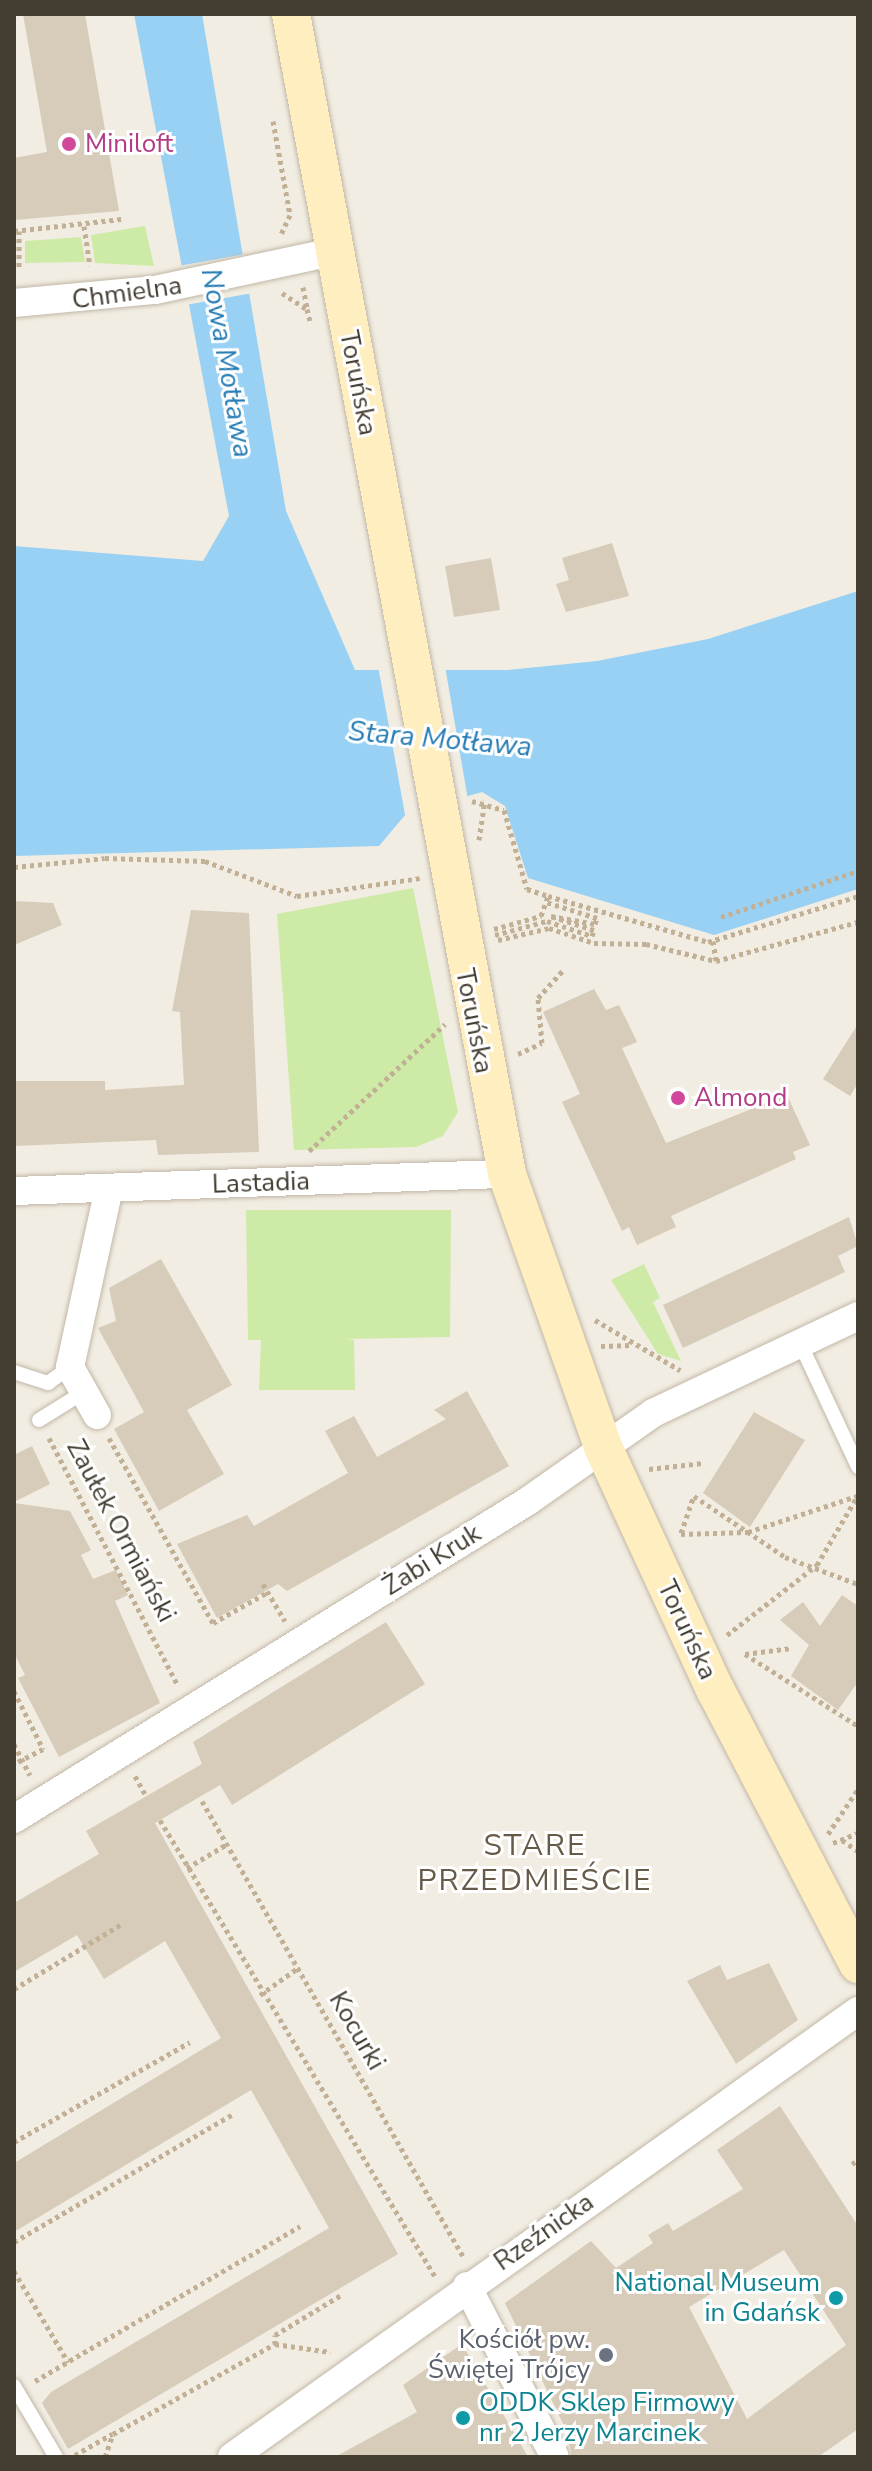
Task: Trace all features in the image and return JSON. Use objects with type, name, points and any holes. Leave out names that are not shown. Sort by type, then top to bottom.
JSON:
[{"type":"street","name":"Toruńska","points":[[291,14],[507,1174],[603,1447],[716,1691],[858,1964]]},
{"type":"street","name":"Chmielna","points":[[14,303],[266,282],[333,252]]},
{"type":"street","name":"Lastadia","points":[[14,1191],[507,1174]]},
{"type":"street","points":[[90,1404],[70,1367],[109,1188]]},
{"type":"street","name":"Żabi Kruk","points":[[14,1819],[528,1501],[653,1413],[858,1316]]},
{"type":"street","name":"Rzeźnicka","points":[[232,2457],[858,2011]]},
{"type":"street","points":[[464,2289],[555,2457]]},
{"type":"lane","points":[[800,1343],[858,1467]]},
{"type":"lane","points":[[14,1372],[48,1383],[70,1367]]},
{"type":"lane","points":[[39,1420],[90,1404]]},
{"type":"lane","points":[[21,2386],[56,2457]]},
{"type":"path","points":[[270,107],[290,215],[275,245]]},
{"type":"path","points":[[19,269],[16,231],[84,226],[121,219]]},
{"type":"path","points":[[84,226],[90,267]]},
{"type":"path","points":[[266,282],[307,309],[312,329]]},
{"type":"path","points":[[472,801],[504,810],[527,889],[597,918],[595,924],[551,916],[594,930],[592,936],[547,921],[486,937]]},
{"type":"path","points":[[14,867],[118,858],[205,861],[297,896],[421,878]]},
{"type":"path","points":[[721,917],[858,871]]},
{"type":"path","points":[[547,899],[713,941],[858,896]]},
{"type":"path","points":[[486,937],[541,916],[547,899]]},
{"type":"path","points":[[486,937],[549,928],[594,943],[646,944],[716,961],[858,922]]},
{"type":"path","points":[[713,941],[716,961]]},
{"type":"path","points":[[523,1052],[542,1043],[538,998],[563,970]]},
{"type":"path","points":[[302,1157],[446,1023]]},
{"type":"path","points":[[585,1313],[684,1372]]},
{"type":"path","points":[[596,1347],[634,1344]]},
{"type":"path","points":[[90,1404],[213,1623],[268,1592]]},
{"type":"path","name":"Zaułek Ormiański","points":[[39,1420],[179,1687]]},
{"type":"path","points":[[648,1468],[703,1463]]},
{"type":"path","points":[[858,1496],[748,1532],[678,1534],[694,1496],[748,1532],[785,1557],[817,1565],[858,1584]]},
{"type":"path","points":[[720,1640],[817,1565],[858,1496]]},
{"type":"path","points":[[263,1584],[287,1626]]},
{"type":"path","points":[[736,1655],[792,1648]]},
{"type":"path","points":[[745,1654],[858,1726]]},
{"type":"path","points":[[14,1691],[43,1749],[14,1764]]},
{"type":"path","points":[[132,1771],[146,1796]]},
{"type":"path","points":[[858,1789],[825,1845],[858,1833]]},
{"type":"path","name":"Kocurki","points":[[202,1801],[298,1968],[464,2289]]},
{"type":"path","points":[[160,1820],[260,1995],[464,2289]]},
{"type":"path","points":[[842,1840],[858,1851]]},
{"type":"path","points":[[187,1868],[227,1844]]},
{"type":"path","points":[[14,1989],[120,1925]]},
{"type":"path","points":[[260,1995],[298,1968]]},
{"type":"path","points":[[14,2142],[190,2042]]},
{"type":"path","points":[[14,2242],[233,2114]]},
{"type":"path","points":[[21,2386],[68,2362],[300,2226]]},
{"type":"path","points":[[14,2271],[68,2362]]},
{"type":"path","points":[[275,2344],[275,2335],[341,2295]]},
{"type":"path","points":[[72,2457],[275,2344],[341,2354]]},
{"type":"path","points":[[105,2457],[113,2434]]},
{"type":"green space","points":[[145,226],[154,266],[95,263],[91,235]]},
{"type":"green space","points":[[81,237],[85,262],[25,263],[25,241]]},
{"type":"green space","points":[[413,888],[458,1112],[443,1136],[416,1147],[294,1150],[277,914]]},
{"type":"green space","points":[[246,1210],[451,1210],[450,1337],[346,1339],[354,1340],[355,1390],[259,1390],[261,1340],[248,1340]]},
{"type":"green space","points":[[644,1264],[660,1298],[653,1302],[681,1361],[658,1354],[611,1280]]},
{"type":"water","points":[[134,14],[202,14],[286,511],[355,670],[508,670],[597,661],[708,639],[858,591],[858,889],[714,935],[528,878],[505,806],[482,792],[406,814],[379,846],[14,856],[14,546],[203,561],[229,516]]},
{"type":"pier","points":[[246,254],[253,293],[185,305],[178,266]]},
{"type":"pier","points":[[378,666],[445,666],[468,800],[406,820]]},
{"type":"building","points":[[23,14],[85,14],[119,211],[14,220],[14,158],[47,152]]},
{"type":"building","points":[[612,543],[629,596],[566,612],[556,584],[569,580],[562,558]]},
{"type":"building","points":[[491,558],[500,610],[454,617],[445,566]]},
{"type":"building","points":[[14,901],[53,903],[62,925],[14,945]]},
{"type":"building","points":[[191,910],[249,913],[259,1152],[158,1155],[156,1140],[14,1146],[14,1081],[105,1081],[105,1090],[184,1085],[180,1012],[172,1011]]},
{"type":"building","points":[[594,989],[606,1010],[619,1005],[637,1042],[622,1048],[666,1143],[787,1095],[810,1145],[793,1152],[796,1159],[671,1216],[676,1227],[637,1245],[629,1227],[622,1231],[562,1102],[580,1094],[543,1012]]},
{"type":"building","points":[[858,1024],[858,1083],[850,1096],[823,1079]]},
{"type":"building","points":[[849,1217],[858,1246],[838,1256],[845,1272],[683,1348],[663,1305]]},
{"type":"building","points":[[161,1259],[232,1385],[187,1410],[224,1474],[159,1511],[114,1429],[144,1412],[98,1328],[116,1321],[109,1288]]},
{"type":"building","points":[[467,1391],[509,1466],[287,1591],[278,1584],[217,1618],[177,1544],[247,1515],[254,1526],[348,1473],[325,1431],[354,1416],[377,1457],[446,1419],[434,1410]]},
{"type":"building","points":[[754,1412],[805,1440],[750,1527],[703,1493]]},
{"type":"building","points":[[32,1446],[50,1484],[14,1502],[14,1455]]},
{"type":"building","points":[[14,1503],[70,1511],[91,1550],[81,1555],[93,1579],[116,1570],[128,1595],[115,1601],[160,1703],[59,1757],[18,1678],[25,1675],[14,1653]]},
{"type":"building","points":[[842,1595],[858,1606],[858,1682],[838,1710],[791,1676],[809,1645],[780,1620],[803,1602],[820,1626]]},
{"type":"building","points":[[386,1622],[425,1684],[232,1805],[220,1785],[155,1823],[398,2254],[68,2449],[42,2403],[51,2392],[329,2228],[251,2090],[14,2232],[14,2163],[221,2038],[165,1941],[104,1979],[77,1935],[14,1972],[14,1903],[99,1854],[86,1831],[202,1764],[193,1742]]},
{"type":"building","points":[[769,1963],[798,2020],[736,2064],[687,1981],[720,1965],[727,1980]]},
{"type":"building","points":[[780,2106],[858,2226],[858,2429],[818,2457],[572,2457],[567,2432],[505,2303],[591,2241],[616,2268],[653,2243],[648,2235],[668,2223],[673,2231],[743,2189],[717,2150]],"holes":[[[784,2250],[846,2345],[747,2419],[689,2307]]]},
{"type":"building","points":[[462,2344],[527,2455],[536,2457],[335,2457],[417,2412],[403,2385]]},
{"type":"place","name":"Miniloft","points":[[69,144]]},
{"type":"place","name":"Almond","points":[[678,1098]]},
{"type":"place","name":"National Museum in Gdańsk","points":[[836,2298]]},
{"type":"place","name":"Kościół pw. Świętej Trójcy","points":[[606,2355]]},
{"type":"place","name":"ODDK Sklep Firmowy nr 2 Jerzy Marcinek","points":[[463,2418]]},
{"type":"district","name":"STARE PRZEDMIEŚCIE","points":[[535,1863]]},
{"type":"water label","name":"Nowa Motława","points":[[227,363]]},
{"type":"water label","name":"Stara Motława","points":[[440,739]]}]
